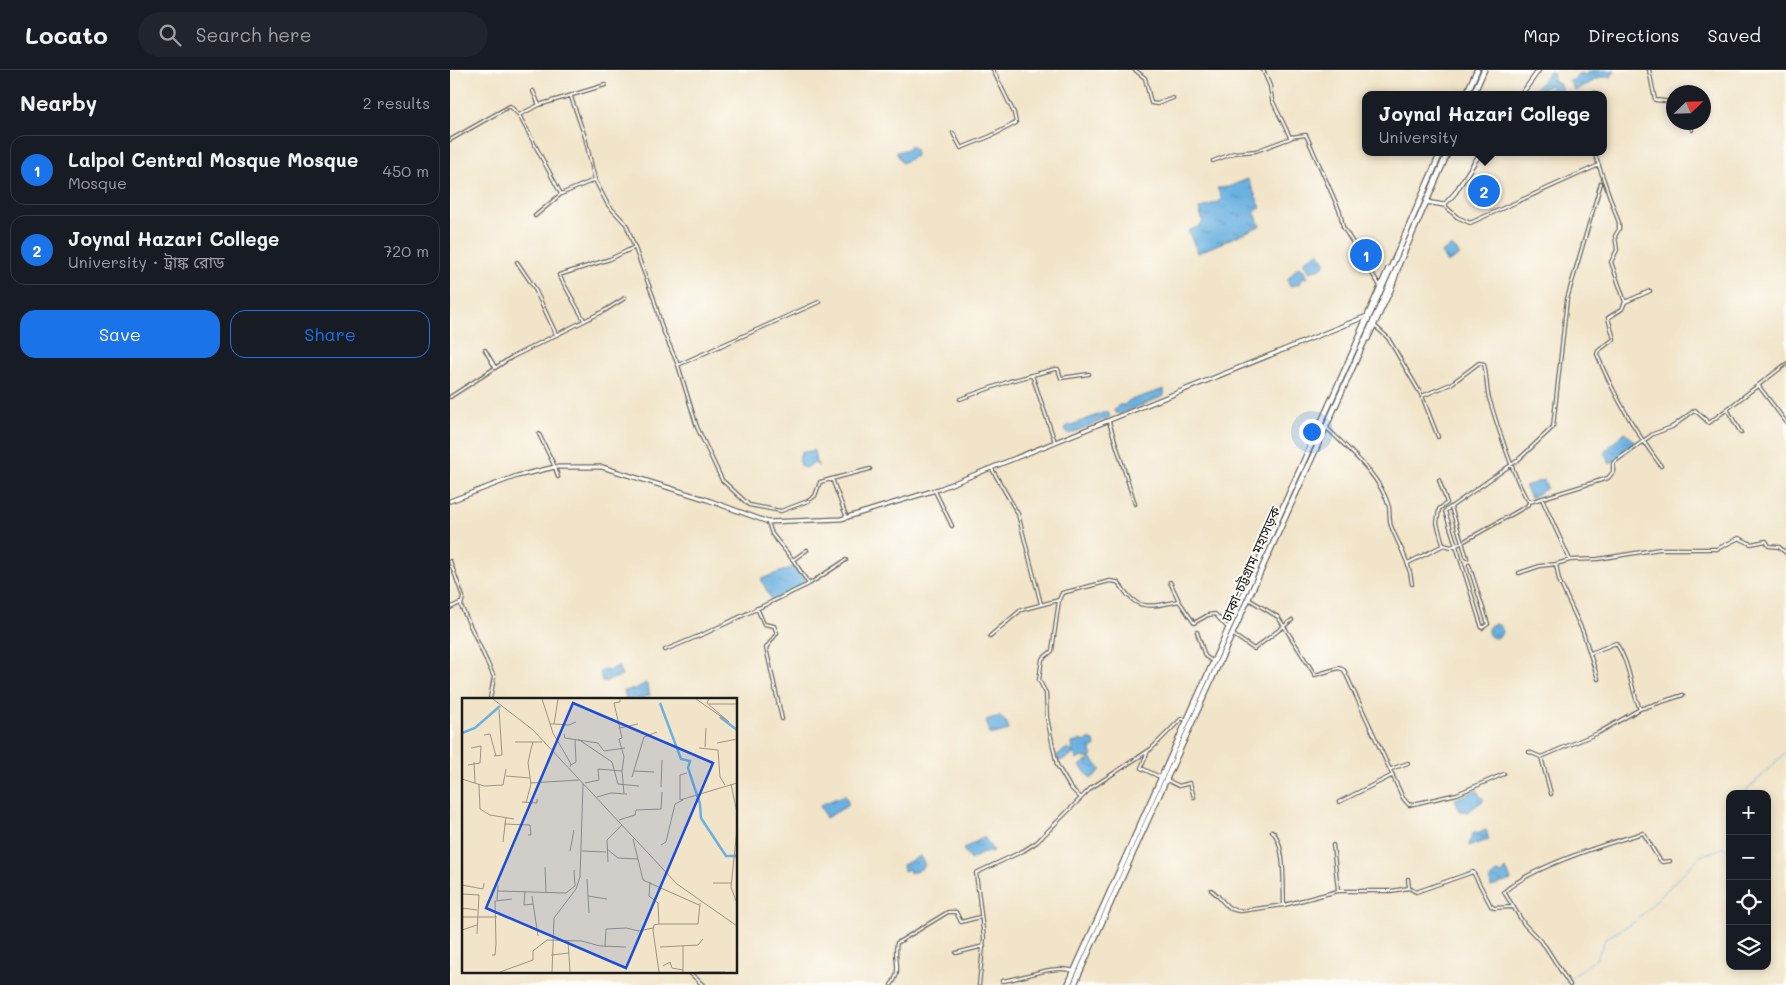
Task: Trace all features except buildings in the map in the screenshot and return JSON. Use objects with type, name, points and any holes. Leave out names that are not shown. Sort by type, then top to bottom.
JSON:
[{"type":"highway","points":[[1468,91],[1477,70]]},
{"type":"highway","points":[[1475,91],[1484,70]]},
{"type":"highway","name":"ঢাকা-চট্টগ্রাম মহাসড়ক","points":[[1068,985],[1275,539],[1439,156]]},
{"type":"highway","points":[[1441,156],[1442,159],[1446,158]]},
{"type":"highway","name":"ঢাকা-চট্টগ্রাম মহাসড়ক","points":[[1074,985],[1272,529],[1399,264],[1446,158]]},
{"type":"highway","points":[[1435,165],[1440,164],[1441,168]]},
{"type":"highway","points":[[1412,216],[1418,219]]},
{"type":"highway","points":[[1272,529],[1274,532],[1278,531]]},
{"type":"highway","points":[[1269,536],[1273,535],[1275,539]]},
{"type":"main road","points":[[1524,91],[1539,70]]},
{"type":"main road","points":[[1426,202],[1444,205],[1455,193],[1478,156]]},
{"type":"main road","points":[[1358,348],[1363,324],[1394,260]]},
{"type":"main road","points":[[1358,348],[1375,326],[1392,288],[1399,264]]},
{"type":"main road","points":[[450,501],[517,476],[555,466],[602,467],[704,499],[768,522],[847,518],[935,491],[992,469],[1367,316]]},
{"type":"main road","points":[[1357,320],[1361,320],[1363,324]]},
{"type":"street","points":[[953,133],[961,148],[1016,123],[1014,113],[993,70]]},
{"type":"street","points":[[1135,70],[1145,78],[1151,103],[1157,104],[1173,98]]},
{"type":"street","points":[[1263,70],[1270,86],[1273,104],[1291,138]]},
{"type":"street","points":[[1648,70],[1655,100],[1666,101]]},
{"type":"street","points":[[519,114],[539,105],[571,97],[605,85]]},
{"type":"street","points":[[533,91],[539,105]]},
{"type":"street","points":[[571,97],[585,136],[595,180],[608,205],[626,224],[654,299],[662,328],[678,365],[697,427],[717,469],[729,488],[749,505],[781,511],[796,508],[815,496],[820,482],[870,469]]},
{"type":"street","points":[[450,140],[510,106],[519,114],[561,194]]},
{"type":"street","points":[[1213,161],[1234,153],[1256,151],[1291,138],[1306,135],[1340,212],[1343,227],[1380,286]]},
{"type":"street","points":[[1596,156],[1618,223],[1619,229],[1615,236],[1617,250],[1612,262],[1624,302],[1622,309],[1608,318],[1614,339],[1598,351],[1597,354],[1608,380],[1643,442],[1660,466]]},
{"type":"street","points":[[1444,205],[1457,217],[1470,223],[1599,165]]},
{"type":"street","points":[[535,216],[561,194],[595,180]]},
{"type":"street","points":[[1469,565],[1488,624],[1482,628],[1445,511],[1512,463],[1553,427],[1567,300],[1601,183]]},
{"type":"street","points":[[585,321],[559,275],[610,259],[635,247]]},
{"type":"street","points":[[517,262],[534,287],[556,334]]},
{"type":"street","points":[[1624,302],[1650,291]]},
{"type":"street","points":[[450,397],[496,367],[625,298]]},
{"type":"street","points":[[678,365],[819,302]]},
{"type":"street","points":[[1375,326],[1388,338],[1422,396],[1438,437]]},
{"type":"street","points":[[485,350],[496,367]]},
{"type":"street","points":[[1422,396],[1451,384],[1479,363],[1484,364],[1489,397],[1524,494],[1530,501]]},
{"type":"street","points":[[1530,501],[1608,478],[1613,472],[1613,463],[1662,429],[1672,427],[1696,410],[1709,422],[1786,364]]},
{"type":"street","points":[[960,399],[1055,369],[1058,369],[1061,378],[1088,374]]},
{"type":"street","points":[[1032,375],[1056,442]]},
{"type":"street","points":[[1758,385],[1786,422]]},
{"type":"street","points":[[1727,409],[1741,433]]},
{"type":"street","points":[[1109,422],[1135,504]]},
{"type":"street","points":[[1325,426],[1368,470],[1378,484],[1389,507],[1390,524],[1408,563],[1412,584]]},
{"type":"street","points":[[539,434],[555,466],[558,477]]},
{"type":"street","points":[[992,469],[1018,514],[1041,604]]},
{"type":"street","points":[[832,479],[847,518]]},
{"type":"street","points":[[1439,480],[1447,503],[1439,510],[1438,523],[1444,545]]},
{"type":"street","points":[[935,491],[952,526]]},
{"type":"street","points":[[1542,498],[1570,560]]},
{"type":"street","points":[[1408,563],[1444,545],[1461,543],[1528,506],[1530,501]]},
{"type":"street","points":[[1451,507],[1467,558]]},
{"type":"street","points":[[768,522],[772,534],[809,584]]},
{"type":"street","points":[[1519,573],[1540,566],[1570,560],[1660,549],[1717,549],[1739,538],[1751,544],[1766,540],[1769,546],[1779,547],[1786,553]]},
{"type":"street","points":[[793,560],[807,550]]},
{"type":"street","points":[[665,650],[809,584],[846,560]]},
{"type":"street","points":[[450,561],[451,571],[463,597],[462,608],[494,677],[490,698]]},
{"type":"street","points":[[1556,564],[1559,580],[1583,632],[1598,679]]},
{"type":"street","points":[[1081,798],[1070,787],[1057,765],[1047,718],[1046,693],[1039,680],[1042,659],[1052,651],[1054,644],[1059,600],[1065,592],[1110,581],[1119,583],[1133,601],[1141,606],[1162,605],[1179,601]]},
{"type":"street","points":[[1170,582],[1179,601],[1194,624],[1208,615],[1215,614],[1228,628]]},
{"type":"street","points":[[1248,599],[1278,617],[1316,675],[1339,668],[1344,670],[1403,798],[1411,806],[1457,794],[1504,774]]},
{"type":"street","points":[[990,636],[1021,610],[1059,600]]},
{"type":"street","points":[[450,608],[462,601]]},
{"type":"street","points":[[757,608],[764,624],[774,626],[777,633],[766,648],[782,718]]},
{"type":"street","points":[[1232,633],[1254,649],[1292,620]]},
{"type":"street","points":[[1197,632],[1205,656],[1213,662]]},
{"type":"street","points":[[1590,654],[1616,643],[1623,653],[1625,666],[1632,679],[1634,697],[1640,709]]},
{"type":"street","points":[[1529,752],[1541,756],[1598,733],[1640,709],[1683,694]]},
{"type":"street","points":[[979,985],[984,946],[976,873],[1023,852],[1037,842],[1091,788],[1149,750],[1178,722],[1188,719]]},
{"type":"street","points":[[1149,750],[1141,768],[1179,786],[1190,783],[1194,797]]},
{"type":"street","points":[[1541,756],[1551,794]]},
{"type":"street","points":[[1391,770],[1408,763]]},
{"type":"street","points":[[1339,802],[1393,775]]},
{"type":"street","points":[[1272,832],[1277,836],[1280,847],[1284,905]]},
{"type":"street","points":[[1570,985],[1545,946],[1533,935],[1504,892],[1511,886],[1591,849],[1642,833],[1649,840],[1658,858],[1662,862],[1670,862]]},
{"type":"street","points":[[1333,845],[1338,891]]},
{"type":"street","points":[[1211,890],[1225,905],[1235,911],[1284,905],[1338,891],[1391,891],[1408,888],[1416,892],[1473,872],[1491,906],[1512,906]]},
{"type":"street","points":[[1408,879],[1408,888]]},
{"type":"street","points":[[891,985],[899,968],[895,950],[897,943],[948,912],[956,912],[961,922],[981,916]]},
{"type":"street","points":[[956,953],[984,946]]},
{"type":"street","points":[[1002,981],[1022,978],[1058,968],[1074,971]]},
{"type":"street","points":[[689,972],[703,985]]},
{"type":"water","points":[[1615,70],[1611,77],[1601,77],[1575,91],[1569,81],[1575,79],[1578,75],[1588,74],[1588,71]]},
{"type":"water","points":[[1551,71],[1554,75],[1553,80],[1559,83],[1562,91],[1549,91],[1551,87],[1549,85],[1542,91],[1538,91],[1536,88]]},
{"type":"water","points":[[910,145],[915,149],[916,156],[902,163],[896,152],[908,149]]},
{"type":"water","points":[[1248,179],[1261,208],[1254,211],[1260,226],[1198,253],[1188,231],[1200,226],[1203,222],[1199,209],[1222,200],[1217,188],[1228,187]]},
{"type":"water","points":[[1452,246],[1460,255],[1447,263],[1441,253]]},
{"type":"water","points":[[1318,252],[1326,263],[1321,268],[1310,272],[1303,262]]},
{"type":"water","points":[[1298,267],[1304,270],[1307,278],[1302,277],[1300,284],[1290,286],[1287,280]]},
{"type":"water","points":[[1164,389],[1164,396],[1120,414],[1115,413],[1114,410],[1119,405],[1125,405],[1128,401]]},
{"type":"water","points":[[1108,411],[1110,417],[1069,434],[1065,431],[1066,427]]},
{"type":"water","points":[[1625,432],[1636,444],[1610,464],[1604,452]]},
{"type":"water","points":[[814,451],[816,462],[819,466],[814,463],[806,468],[802,467],[799,460],[801,453]]},
{"type":"water","points":[[1544,480],[1547,488],[1531,498],[1525,486]]},
{"type":"water","points":[[796,566],[808,582],[772,601],[761,579]]},
{"type":"water","points":[[1492,624],[1498,624],[1502,631],[1498,638],[1492,638],[1488,634],[1488,628]]},
{"type":"water","points":[[618,666],[622,676],[602,682],[600,672],[606,669],[607,672]]},
{"type":"water","points":[[646,683],[650,695],[642,698],[626,698],[624,691],[635,689]]},
{"type":"water","points":[[999,716],[1007,723],[1009,730],[990,735],[986,720]]},
{"type":"water","points":[[1089,739],[1094,741],[1095,747],[1091,749],[1092,755],[1089,759],[1081,757],[1077,760],[1074,754],[1058,762],[1057,755],[1068,748],[1073,753],[1072,743],[1083,740],[1085,742]]},
{"type":"water","points":[[1091,758],[1101,770],[1091,779],[1080,766],[1086,761],[1088,763]]},
{"type":"water","points":[[1477,790],[1480,797],[1484,800],[1468,812],[1460,811],[1455,799]]},
{"type":"water","points":[[845,795],[849,805],[826,818],[820,805]]},
{"type":"water","points":[[1486,830],[1489,840],[1469,846],[1472,834]]},
{"type":"water","points":[[984,837],[993,851],[981,854],[970,860],[963,849]]},
{"type":"water","points":[[920,856],[925,865],[918,871],[910,873],[909,869],[904,871],[903,865]]},
{"type":"water","points":[[1506,869],[1511,880],[1491,887],[1490,878],[1498,872],[1502,874]]},
{"type":"waterway","points":[[1747,790],[1786,752]]},
{"type":"waterway","points":[[1561,985],[1597,958],[1606,938],[1636,921],[1700,856],[1723,848],[1726,849]]},
{"type":"place","name":"Joynal Hazari College","points":[[1484,191]]},
{"type":"place","name":"Lalpol Central Mosque Mosque","points":[[1366,255]]}]
